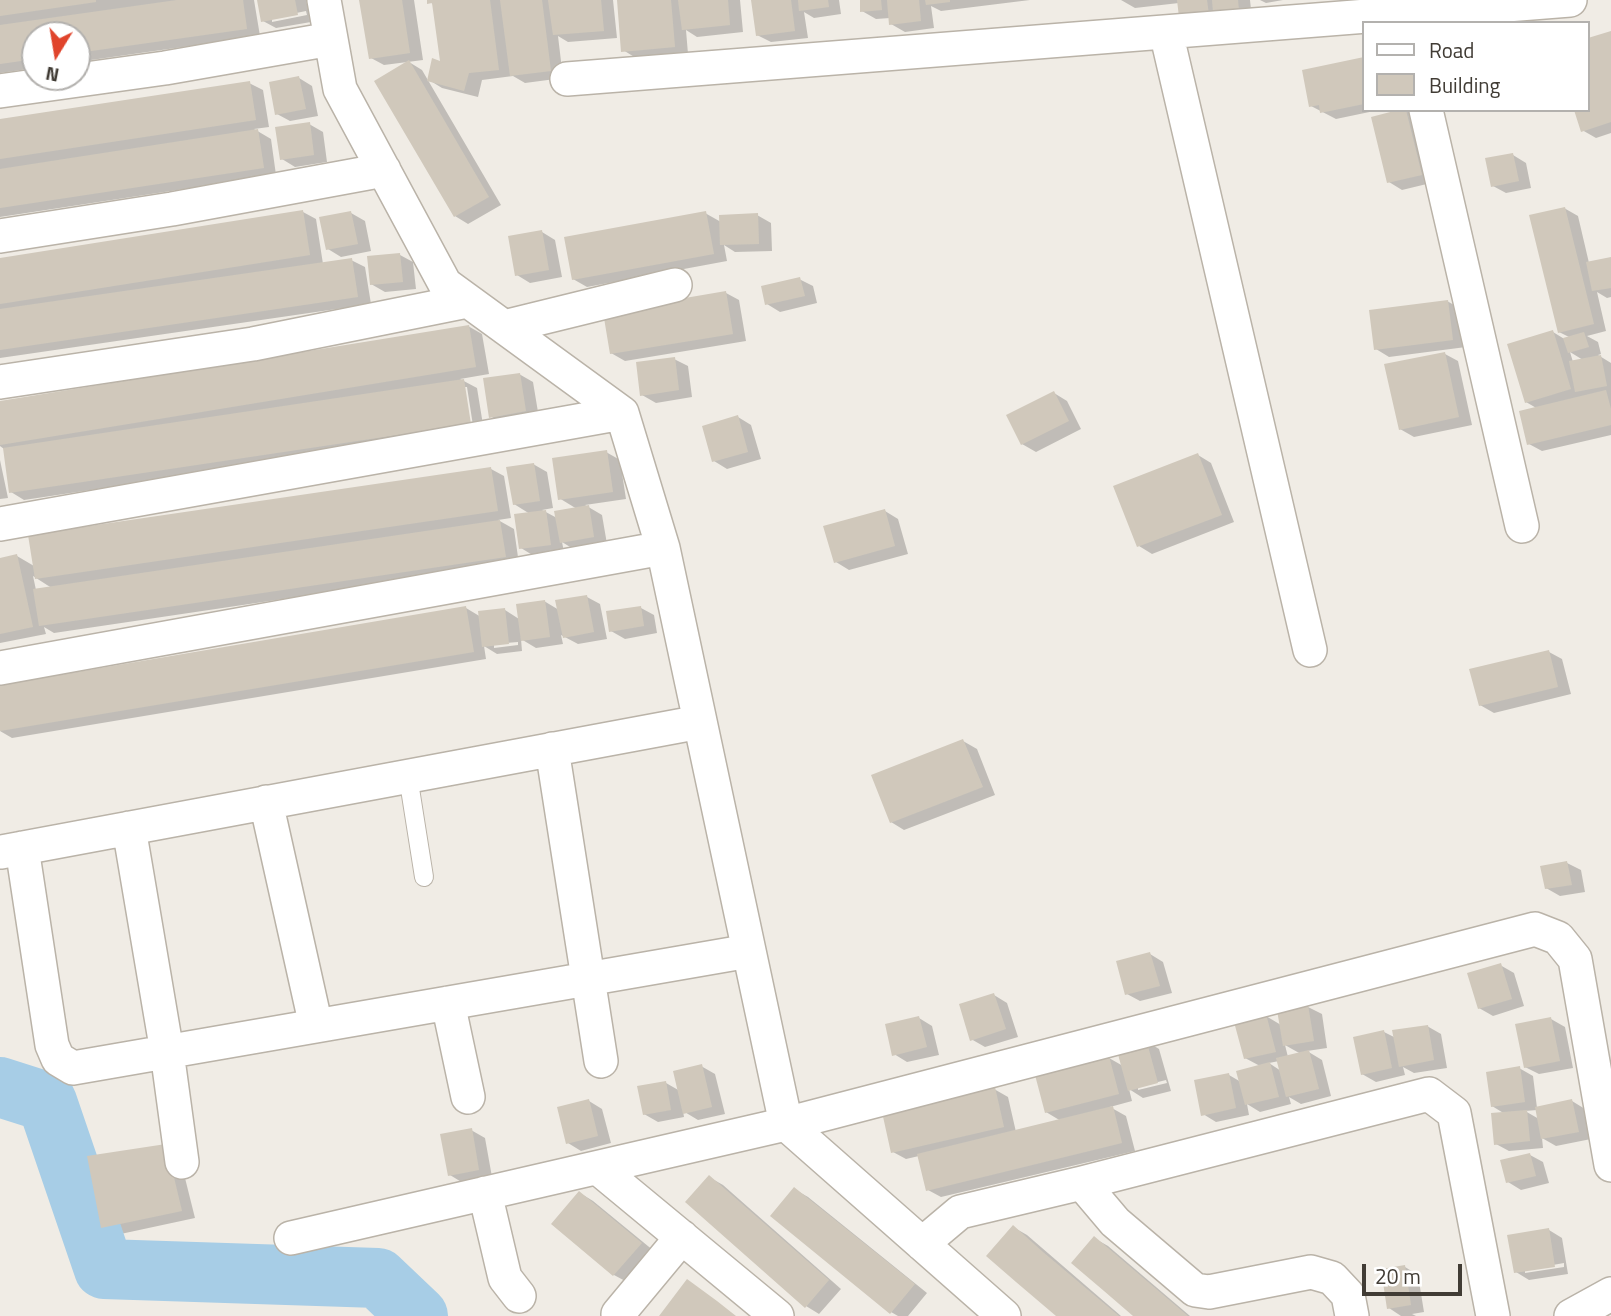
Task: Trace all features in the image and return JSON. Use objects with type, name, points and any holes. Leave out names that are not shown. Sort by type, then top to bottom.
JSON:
[{"type":"street","points":[[324,0],[340,89],[444,284],[622,413],[663,548],[786,1124],[1004,1316]]},
{"type":"street","points":[[567,79],[1167,32],[1404,18],[1570,0]]},
{"type":"street","points":[[1167,32],[1310,650]]},
{"type":"street","points":[[0,91],[166,68],[331,39]]},
{"type":"street","points":[[1426,112],[1522,526]]},
{"type":"street","points":[[0,236],[172,209],[384,170]]},
{"type":"street","points":[[504,327],[675,285]]},
{"type":"street","points":[[0,382],[253,344],[467,300]]},
{"type":"street","points":[[0,524],[622,413]]},
{"type":"street","points":[[0,668],[663,548]]},
{"type":"street","points":[[700,722],[11,850],[52,1045],[58,1059],[73,1068],[749,951]]},
{"type":"street","points":[[552,749],[601,1061]]},
{"type":"street","points":[[266,802],[316,1026]]},
{"type":"street","points":[[129,828],[167,1052],[182,1162]]},
{"type":"street","points":[[291,1238],[786,1124],[1535,929],[1558,938],[1575,959],[1611,1165]]},
{"type":"street","points":[[448,1003],[468,1097]]},
{"type":"street","points":[[922,1244],[960,1212],[1429,1094],[1454,1113],[1493,1316]]},
{"type":"street","points":[[598,1168],[777,1316]]},
{"type":"street","points":[[1082,1183],[1115,1222],[1195,1290],[1209,1292],[1311,1272],[1332,1278],[1340,1286],[1348,1296],[1352,1316]]},
{"type":"street","points":[[485,1194],[505,1278],[519,1296]]},
{"type":"street","points":[[618,1314],[682,1237]]},
{"type":"street","points":[[1571,1316],[1611,1294]]},
{"type":"lane","points":[[408,776],[424,877]]},
{"type":"building","points":[[0,0],[96,0],[96,2],[0,16]]},
{"type":"building","points":[[177,0],[243,0],[247,29],[91,51],[91,21],[28,21]]},
{"type":"building","points":[[257,0],[295,0],[298,15],[261,22]]},
{"type":"building","points":[[359,0],[402,0],[410,53],[369,59]]},
{"type":"building","points":[[427,0],[490,0],[499,70],[469,73],[464,91],[427,81],[432,58],[440,61],[432,3],[427,4]]},
{"type":"building","points":[[500,0],[542,0],[551,71],[510,76]]},
{"type":"building","points":[[548,0],[601,0],[604,31],[553,35]]},
{"type":"building","points":[[617,0],[671,0],[675,47],[621,52]]},
{"type":"building","points":[[678,0],[728,0],[730,25],[682,30]]},
{"type":"building","points":[[751,0],[791,0],[795,31],[756,36]]},
{"type":"building","points":[[798,0],[828,0],[829,7],[799,11]]},
{"type":"building","points":[[860,0],[881,0],[882,10],[860,12]]},
{"type":"building","points":[[887,0],[919,0],[921,21],[889,25]]},
{"type":"building","points":[[925,0],[950,0],[950,2],[926,5]]},
{"type":"building","points":[[1177,0],[1207,0],[1210,23],[1180,26]]},
{"type":"building","points":[[1212,0],[1238,0],[1240,21],[1214,24]]},
{"type":"building","points":[[21,22],[21,61],[0,64],[0,25]]},
{"type":"building","points":[[1611,31],[1611,122],[1581,132],[1575,112],[1590,112],[1590,37]]},
{"type":"building","points":[[1362,57],[1362,104],[1320,113],[1319,105],[1309,107],[1302,70]]},
{"type":"building","points":[[409,60],[489,197],[454,217],[374,81]]},
{"type":"building","points":[[299,76],[306,109],[275,115],[269,82]]},
{"type":"building","points":[[250,81],[256,120],[0,159],[0,119]]},
{"type":"building","points":[[1390,112],[1406,112],[1422,175],[1387,183],[1371,117]]},
{"type":"building","points":[[310,122],[314,155],[280,160],[275,127]]},
{"type":"building","points":[[258,129],[264,168],[0,208],[0,169]]},
{"type":"building","points":[[1513,153],[1519,181],[1491,187],[1485,158]]},
{"type":"building","points":[[1565,207],[1594,324],[1558,333],[1529,215]]},
{"type":"building","points":[[303,210],[310,255],[0,304],[0,258]]},
{"type":"building","points":[[351,211],[358,244],[326,250],[319,217]]},
{"type":"building","points":[[706,211],[714,254],[572,280],[564,237]]},
{"type":"building","points":[[758,213],[759,244],[720,245],[719,215]]},
{"type":"building","points":[[542,230],[549,270],[515,276],[508,236]]},
{"type":"building","points":[[400,253],[403,282],[370,285],[367,256]]},
{"type":"building","points":[[1611,257],[1611,288],[1592,291],[1586,262]]},
{"type":"building","points":[[352,258],[358,297],[0,350],[0,309]]},
{"type":"building","points":[[800,277],[805,296],[765,305],[761,286]]},
{"type":"building","points":[[726,291],[733,334],[610,354],[603,312]]},
{"type":"building","points":[[1448,300],[1453,340],[1374,350],[1369,310]]},
{"type":"building","points":[[469,325],[476,367],[0,445],[0,401]]},
{"type":"building","points":[[1553,330],[1571,389],[1525,403],[1507,344]]},
{"type":"building","points":[[1584,332],[1589,347],[1568,353],[1563,338]]},
{"type":"building","points":[[1445,352],[1459,417],[1399,430],[1384,364]]},
{"type":"building","points":[[1601,355],[1607,386],[1575,392],[1569,361]]},
{"type":"building","points":[[675,357],[679,390],[640,396],[636,362]]},
{"type":"building","points":[[520,373],[526,411],[489,418],[483,378]]},
{"type":"building","points":[[464,379],[471,424],[9,493],[3,448]]},
{"type":"building","points":[[1606,390],[1611,409],[1611,425],[1527,445],[1519,411]]},
{"type":"building","points":[[1054,391],[1069,421],[1021,445],[1006,415]]},
{"type":"building","points":[[738,415],[748,452],[712,462],[702,426]]},
{"type":"building","points":[[607,450],[613,492],[558,500],[552,458]]},
{"type":"building","points":[[1198,453],[1222,515],[1137,547],[1113,486]]},
{"type":"building","points":[[534,463],[540,501],[513,505],[506,467]]},
{"type":"building","points":[[491,467],[498,511],[35,579],[28,535]]},
{"type":"building","points":[[589,505],[594,537],[560,543],[554,511]]},
{"type":"building","points":[[885,509],[895,546],[834,563],[823,526]]},
{"type":"building","points":[[546,510],[551,545],[519,549],[514,514]]},
{"type":"building","points":[[500,520],[506,557],[39,626],[33,589]]},
{"type":"building","points":[[17,554],[33,627],[0,634],[0,558]]},
{"type":"building","points":[[587,595],[594,632],[563,638],[555,600]]},
{"type":"building","points":[[545,600],[550,637],[521,641],[516,604]]},
{"type":"building","points":[[466,606],[474,652],[0,731],[0,685]]},
{"type":"building","points":[[641,606],[644,626],[609,632],[606,611]]},
{"type":"building","points":[[505,608],[509,644],[482,647],[478,611]]},
{"type":"building","points":[[1549,650],[1558,687],[1479,706],[1469,669]]},
{"type":"building","points":[[963,739],[983,787],[890,823],[871,775]]},
{"type":"building","points":[[1567,861],[1572,885],[1545,889],[1540,866]]},
{"type":"building","points":[[1150,952],[1160,986],[1125,995],[1116,961]]},
{"type":"building","points":[[1501,963],[1512,999],[1478,1009],[1467,973]]},
{"type":"building","points":[[994,993],[1006,1029],[970,1041],[959,1004]]},
{"type":"building","points":[[1308,1005],[1314,1041],[1283,1046],[1277,1010]]},
{"type":"building","points":[[1266,1014],[1276,1052],[1244,1059],[1234,1022]]},
{"type":"building","points":[[919,1016],[927,1047],[892,1056],[885,1024]]},
{"type":"building","points":[[1551,1017],[1560,1061],[1524,1068],[1515,1024]]},
{"type":"building","points":[[1428,1025],[1434,1060],[1399,1067],[1392,1030]]},
{"type":"building","points":[[1384,1030],[1392,1068],[1361,1075],[1353,1037]]},
{"type":"building","points":[[1146,1039],[1158,1083],[1128,1091],[1116,1047]]},
{"type":"building","points":[[1309,1050],[1319,1089],[1286,1097],[1276,1058]]},
{"type":"building","points":[[1109,1056],[1119,1094],[1045,1113],[1035,1075]]},
{"type":"building","points":[[1270,1062],[1279,1097],[1245,1105],[1236,1071]]},
{"type":"building","points":[[702,1064],[712,1107],[683,1114],[673,1071]]},
{"type":"building","points":[[1520,1066],[1525,1102],[1491,1107],[1486,1072]]},
{"type":"building","points":[[1229,1073],[1236,1108],[1201,1116],[1194,1080]]},
{"type":"building","points":[[666,1081],[671,1110],[643,1115],[637,1086]]},
{"type":"building","points":[[995,1087],[1004,1127],[891,1153],[882,1112]]},
{"type":"building","points":[[589,1099],[598,1136],[566,1144],[557,1107]]},
{"type":"building","points":[[1572,1099],[1579,1132],[1541,1139],[1535,1107]]},
{"type":"building","points":[[1113,1106],[1122,1143],[926,1191],[917,1154]]},
{"type":"building","points":[[1527,1110],[1530,1141],[1494,1145],[1491,1113]]},
{"type":"building","points":[[472,1128],[479,1170],[448,1176],[440,1134]]},
{"type":"building","points":[[166,1144],[182,1211],[101,1228],[87,1156]]},
{"type":"building","points":[[1530,1153],[1536,1176],[1506,1183],[1500,1160]]},
{"type":"building","points":[[709,1175],[829,1280],[805,1308],[685,1202]]},
{"type":"building","points":[[794,1187],[915,1284],[890,1314],[770,1216]]},
{"type":"building","points":[[579,1191],[642,1243],[613,1276],[551,1224]]},
{"type":"building","points":[[1013,1225],[1119,1316],[1056,1316],[1016,1282],[986,1256]]},
{"type":"building","points":[[1549,1228],[1555,1267],[1514,1273],[1507,1235]]},
{"type":"building","points":[[1094,1236],[1188,1316],[1133,1316],[1071,1263]]},
{"type":"building","points":[[1405,1265],[1411,1305],[1387,1309],[1381,1269]]},
{"type":"building","points":[[687,1279],[717,1301],[736,1316],[659,1316]]},
{"type":"waterway","points":[[0,1087],[47,1102],[104,1269],[378,1278],[418,1316]]}]
